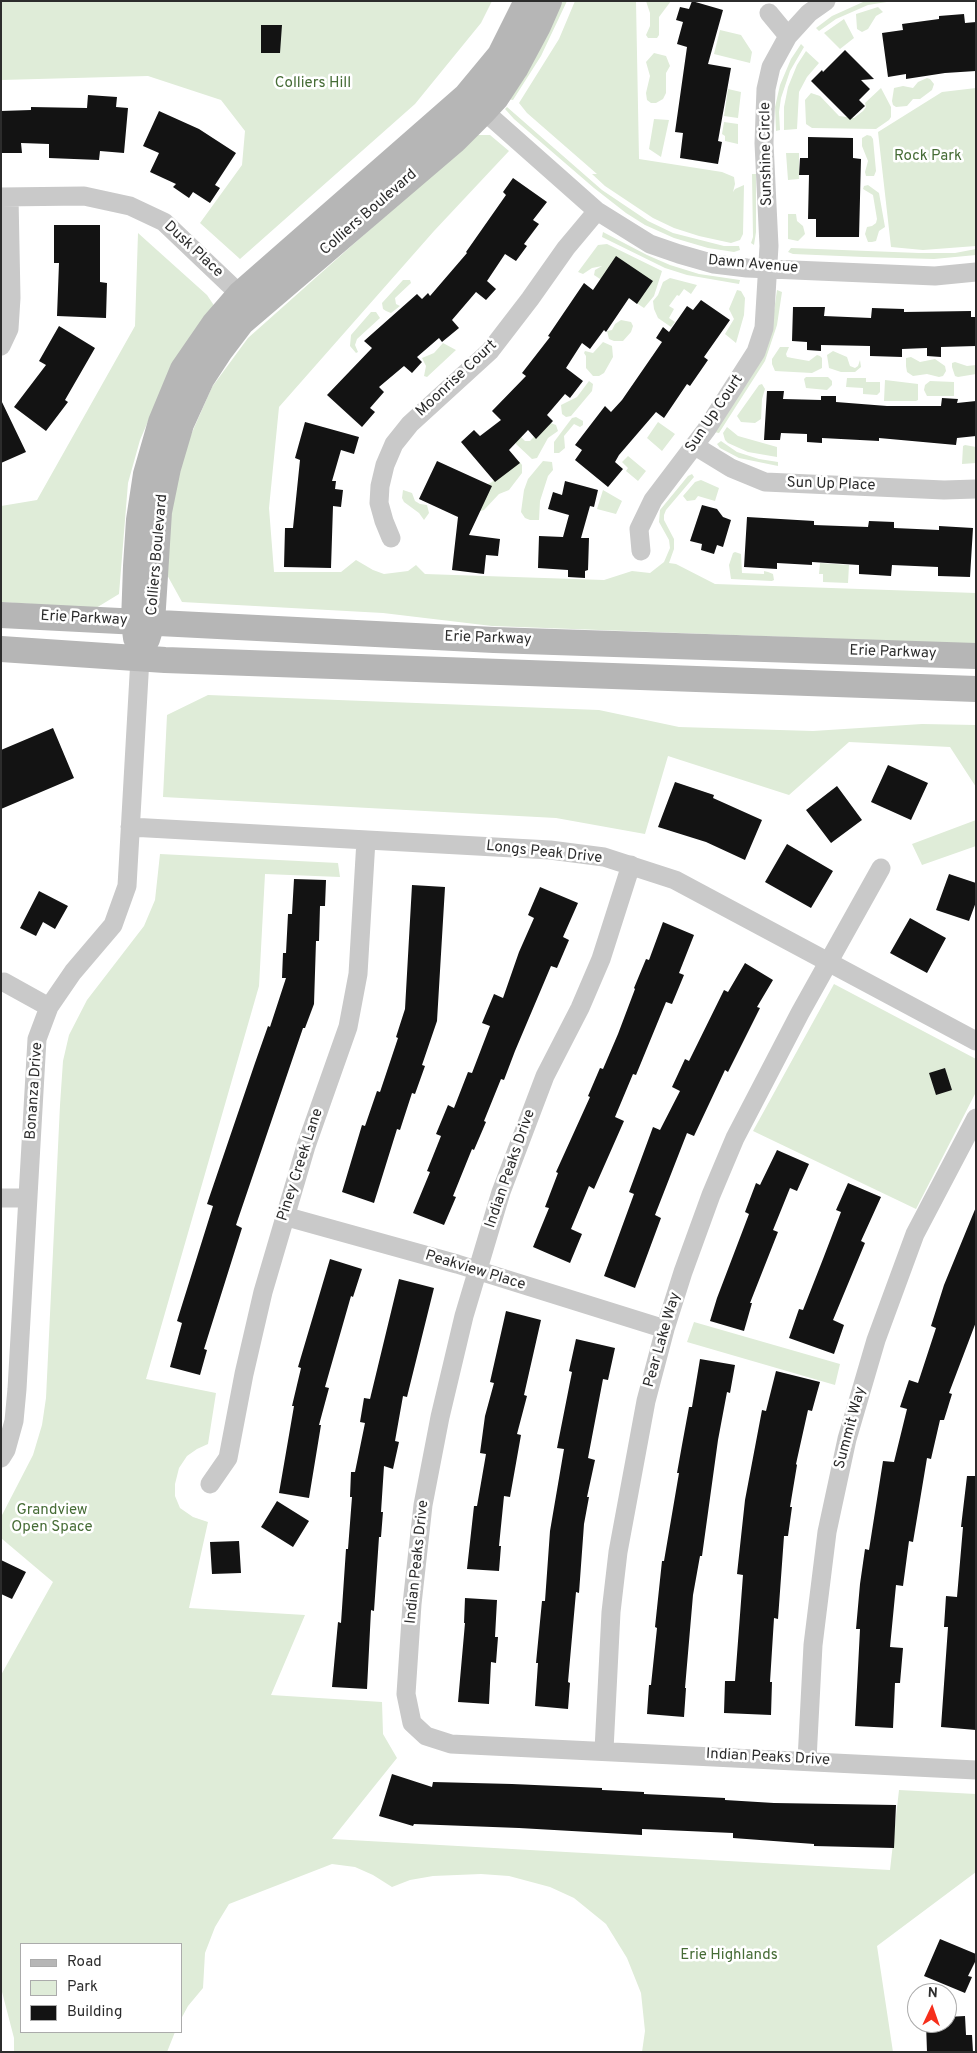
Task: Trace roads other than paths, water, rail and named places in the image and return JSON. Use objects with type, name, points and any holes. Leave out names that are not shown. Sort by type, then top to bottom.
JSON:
[{"type":"main road","name":"Colliers Boulevard","points":[[140,658],[143,622],[159,512],[168,468],[181,424],[201,380],[242,322],[248,302],[455,140],[527,1]]},
{"type":"main road","name":"Colliers Boulevard","points":[[475,103],[496,98],[515,69],[549,1]]},
{"type":"main road","name":"Erie Parkway","points":[[1,615],[494,640],[976,656]]},
{"type":"main road","points":[[1,649],[140,658],[976,689]]},
{"type":"main road","points":[[807,683],[918,703],[976,705]]},
{"type":"street","name":"Sunshine Circle","points":[[768,269],[769,246],[764,118],[771,67],[788,36],[809,13],[826,1]]},
{"type":"street","points":[[769,12],[788,36]]},
{"type":"street","name":"Dawn Avenue","points":[[475,103],[597,211],[650,244],[679,254],[714,264],[768,269],[935,276],[976,272]]},
{"type":"street","name":"Dusk Place","points":[[5,197],[84,196],[130,206],[164,222],[248,302]]},
{"type":"street","points":[[1,346],[9,329],[11,298],[5,197]]},
{"type":"street","name":"Moonrise Court","points":[[391,538],[379,503],[380,486],[385,465],[394,444],[423,411],[490,351],[566,248],[597,211]]},
{"type":"street","name":"Sun Up Court","points":[[641,551],[639,529],[652,500],[695,446],[756,352],[764,328],[768,269]]},
{"type":"street","name":"Sun Up Place","points":[[695,446],[731,468],[765,482],[944,490],[976,489]]},
{"type":"street","name":"Bonanza Drive","points":[[1,1458],[6,1450],[14,1421],[17,1389],[38,1039],[49,1007],[73,972],[113,925],[127,886],[140,658]]},
{"type":"street","name":"Longs Peak Drive","points":[[130,827],[550,850],[604,857],[675,880],[976,1041]]},
{"type":"street","name":"Piney Creek Lane","points":[[210,1484],[228,1458],[244,1374],[284,1216],[306,1146],[348,1027],[358,974],[366,840]]},
{"type":"street","name":"Indian Peaks Drive","points":[[632,865],[601,959],[580,1008],[545,1076],[501,1192],[464,1316],[440,1417],[423,1505],[412,1604],[406,1694],[412,1723],[426,1736],[451,1744],[806,1760],[976,1770]]},
{"type":"street","name":"Pear Lake Way","points":[[604,1750],[611,1612],[618,1552],[646,1401],[665,1329],[708,1203],[735,1138],[829,961],[881,868]]},
{"type":"street","points":[[4,982],[49,1007]]},
{"type":"street","name":"Summit Way","points":[[806,1760],[813,1645],[827,1532],[847,1439],[876,1340],[915,1234],[976,1118]]},
{"type":"street","points":[[1,1198],[27,1198]]},
{"type":"street","name":"Peakview Place","points":[[284,1216],[477,1271],[665,1329]]},
{"type":"park label","name":"Colliers Hill","points":[[313,84]]},
{"type":"park label","name":"Rock Park","points":[[928,157]]},
{"type":"park label","name":"Grandview Open Space","points":[[52,1520]]},
{"type":"park label","name":"Erie Highlands","points":[[729,1956]]}]
